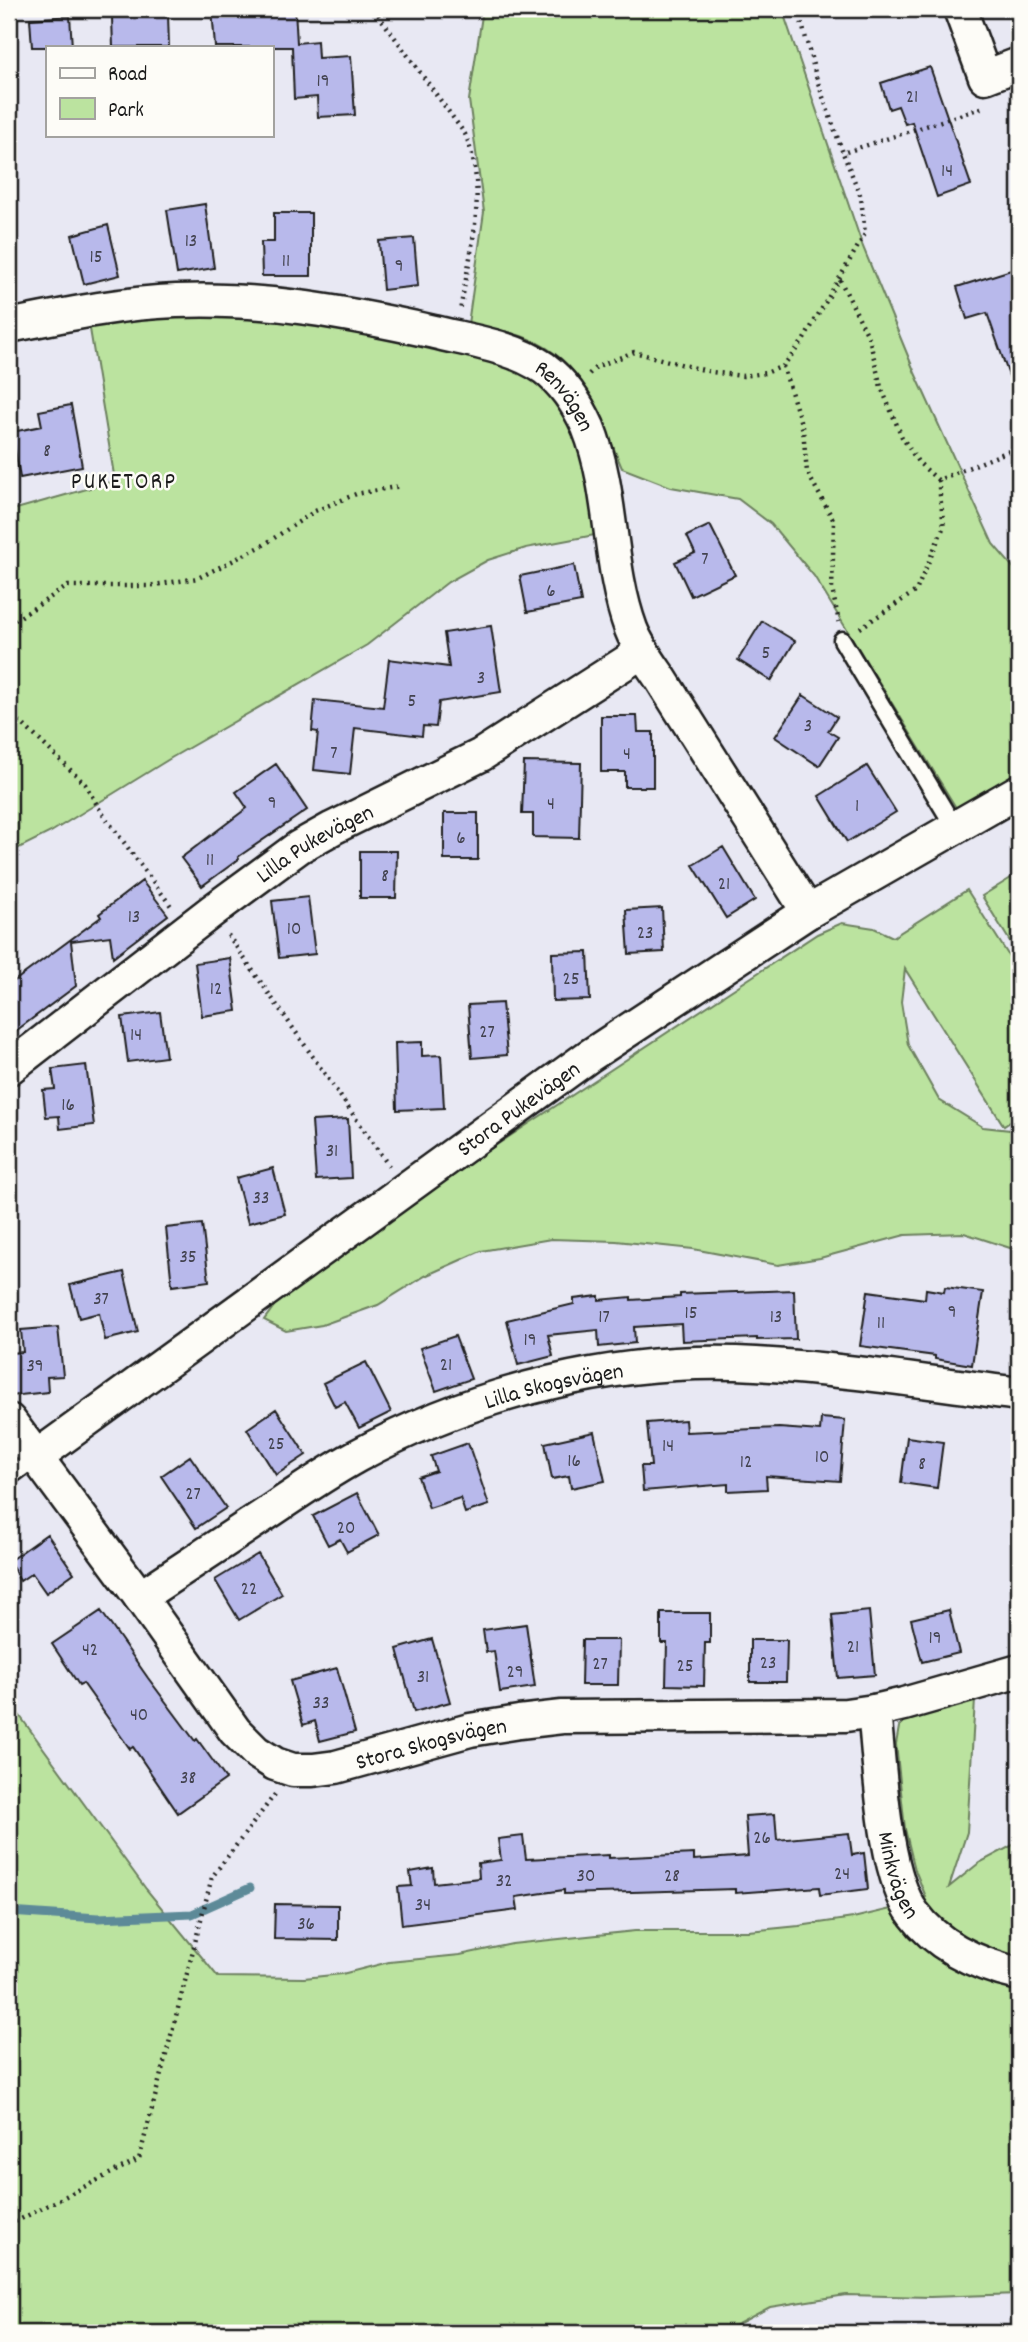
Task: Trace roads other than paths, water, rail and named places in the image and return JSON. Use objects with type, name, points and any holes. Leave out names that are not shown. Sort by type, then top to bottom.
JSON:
[{"type":"street","points":[[960,9],[985,76],[1019,64]]},
{"type":"street","name":"Renvägen","points":[[9,326],[131,304],[218,300],[310,307],[493,346],[543,368],[576,403],[588,427],[600,463],[625,612],[642,652],[808,912]]},
{"type":"street","name":"Lilla Pukevägen","points":[[9,1068],[200,920],[299,848],[333,828],[438,779],[481,755],[642,652]]},
{"type":"street","name":"Stora Pukevägen","points":[[36,1457],[589,1056],[808,912],[955,828],[1018,796]]},
{"type":"street","name":"Lilla Skogsvägen","points":[[139,1597],[357,1456],[433,1420],[538,1386],[588,1375],[646,1368],[754,1364],[1019,1394]]},
{"type":"street","name":"Stora Skogsvägen","points":[[9,1420],[235,1731],[256,1752],[275,1764],[293,1770],[336,1767],[470,1730],[530,1720],[609,1715],[846,1715],[874,1711],[1019,1671]]},
{"type":"street","name":"Minkvägen","points":[[874,1711],[891,1850],[904,1898],[914,1915],[947,1944],[970,1959],[1019,1974]]},
{"type":"lane","points":[[842,640],[955,828]]},
{"type":"lane","points":[[9,1477],[36,1457]]},
{"type":"waterway","points":[[9,1912],[98,1918],[192,1914],[250,1888]]},
{"type":"district","name":"PUKETORP","points":[[124,480]]}]
